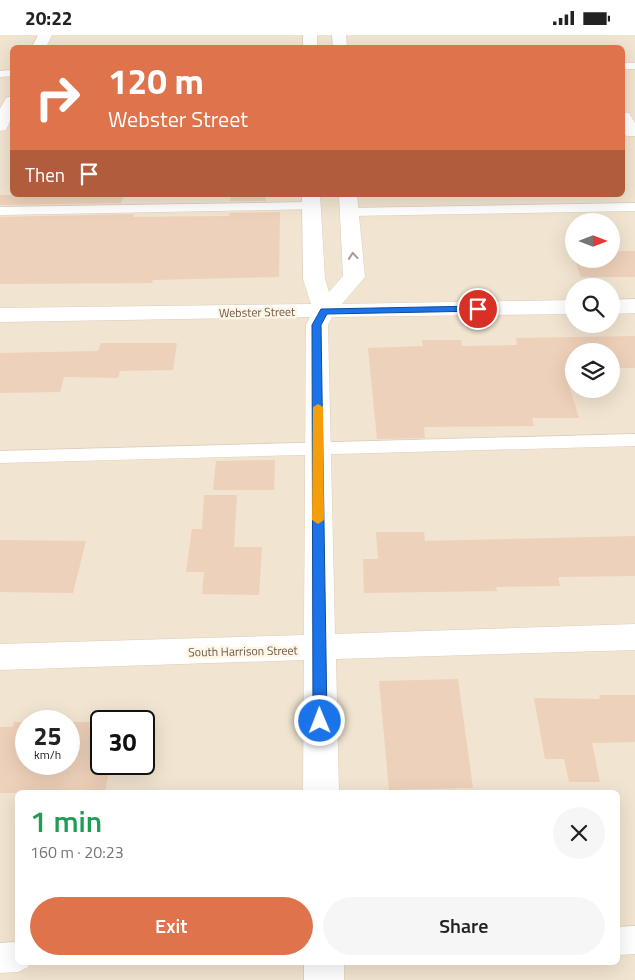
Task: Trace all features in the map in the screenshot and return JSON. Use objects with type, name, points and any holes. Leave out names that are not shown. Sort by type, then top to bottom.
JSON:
[{"type":"street","points":[[0,126],[10,105]]},
{"type":"street","points":[[311,201],[314,279],[324,311]]},
{"type":"street","points":[[321,790],[318,649],[317,325],[324,311],[354,277],[349,203]]},
{"type":"street","points":[[620,307],[635,306]]},
{"type":"street","name":"Webster Street","points":[[0,315],[565,307]]},
{"type":"street","name":"South Harrison Street","points":[[0,657],[318,649],[635,637]]},
{"type":"street","points":[[324,965],[324,980]]},
{"type":"lane","points":[[134,209],[137,197]]},
{"type":"lane","points":[[0,211],[134,209],[311,201]]},
{"type":"lane","points":[[349,203],[635,207]]},
{"type":"lane","points":[[0,457],[318,450],[635,440]]},
{"type":"lane","points":[[620,941],[635,940]]},
{"type":"lane","points":[[0,958],[15,957]]},
{"type":"shaded area","points":[[0,35],[635,35],[635,980],[0,980]]},
{"type":"building","points":[[0,195],[10,195],[10,197],[123,197],[121,203],[0,205]]},
{"type":"building","points":[[230,197],[266,197],[266,201],[230,201]]},
{"type":"building","points":[[280,212],[279,277],[153,280],[152,283],[0,284],[0,217],[134,214],[133,217],[229,216],[229,213]]},
{"type":"building","points":[[620,251],[635,251],[635,277],[581,277],[578,268],[620,268]]},
{"type":"building","points":[[635,336],[635,368],[620,368],[620,343],[565,343],[565,398],[573,398],[579,418],[532,418],[534,426],[424,427],[425,438],[377,439],[368,348],[423,346],[422,340],[461,340],[462,346],[517,345],[516,338]]},
{"type":"building","points":[[101,343],[177,343],[173,370],[120,371],[118,378],[64,377],[60,392],[0,393],[0,353],[98,351]]},
{"type":"building","points":[[275,460],[274,490],[213,490],[216,461]]},
{"type":"building","points":[[204,495],[237,495],[234,547],[262,547],[259,595],[202,594],[204,572],[186,572],[192,529],[202,529]]},
{"type":"building","points":[[376,532],[424,532],[425,541],[635,536],[635,576],[558,577],[560,586],[496,587],[497,591],[364,593],[363,559],[378,559]]},
{"type":"building","points":[[0,540],[86,541],[73,593],[0,592]]},
{"type":"building","points":[[458,679],[473,788],[389,790],[379,681]]},
{"type":"building","points":[[599,695],[635,695],[635,742],[592,743],[600,782],[569,782],[564,759],[545,759],[534,698],[600,699]]},
{"type":"building","points":[[15,722],[15,775],[80,775],[80,722],[90,722],[90,775],[108,775],[106,790],[15,790],[15,793],[0,793],[0,727],[13,727]]},
{"type":"slow traffic","points":[[318,407],[318,520]]},
{"type":"route","points":[[320,721],[317,325],[324,311],[478,309]]}]
